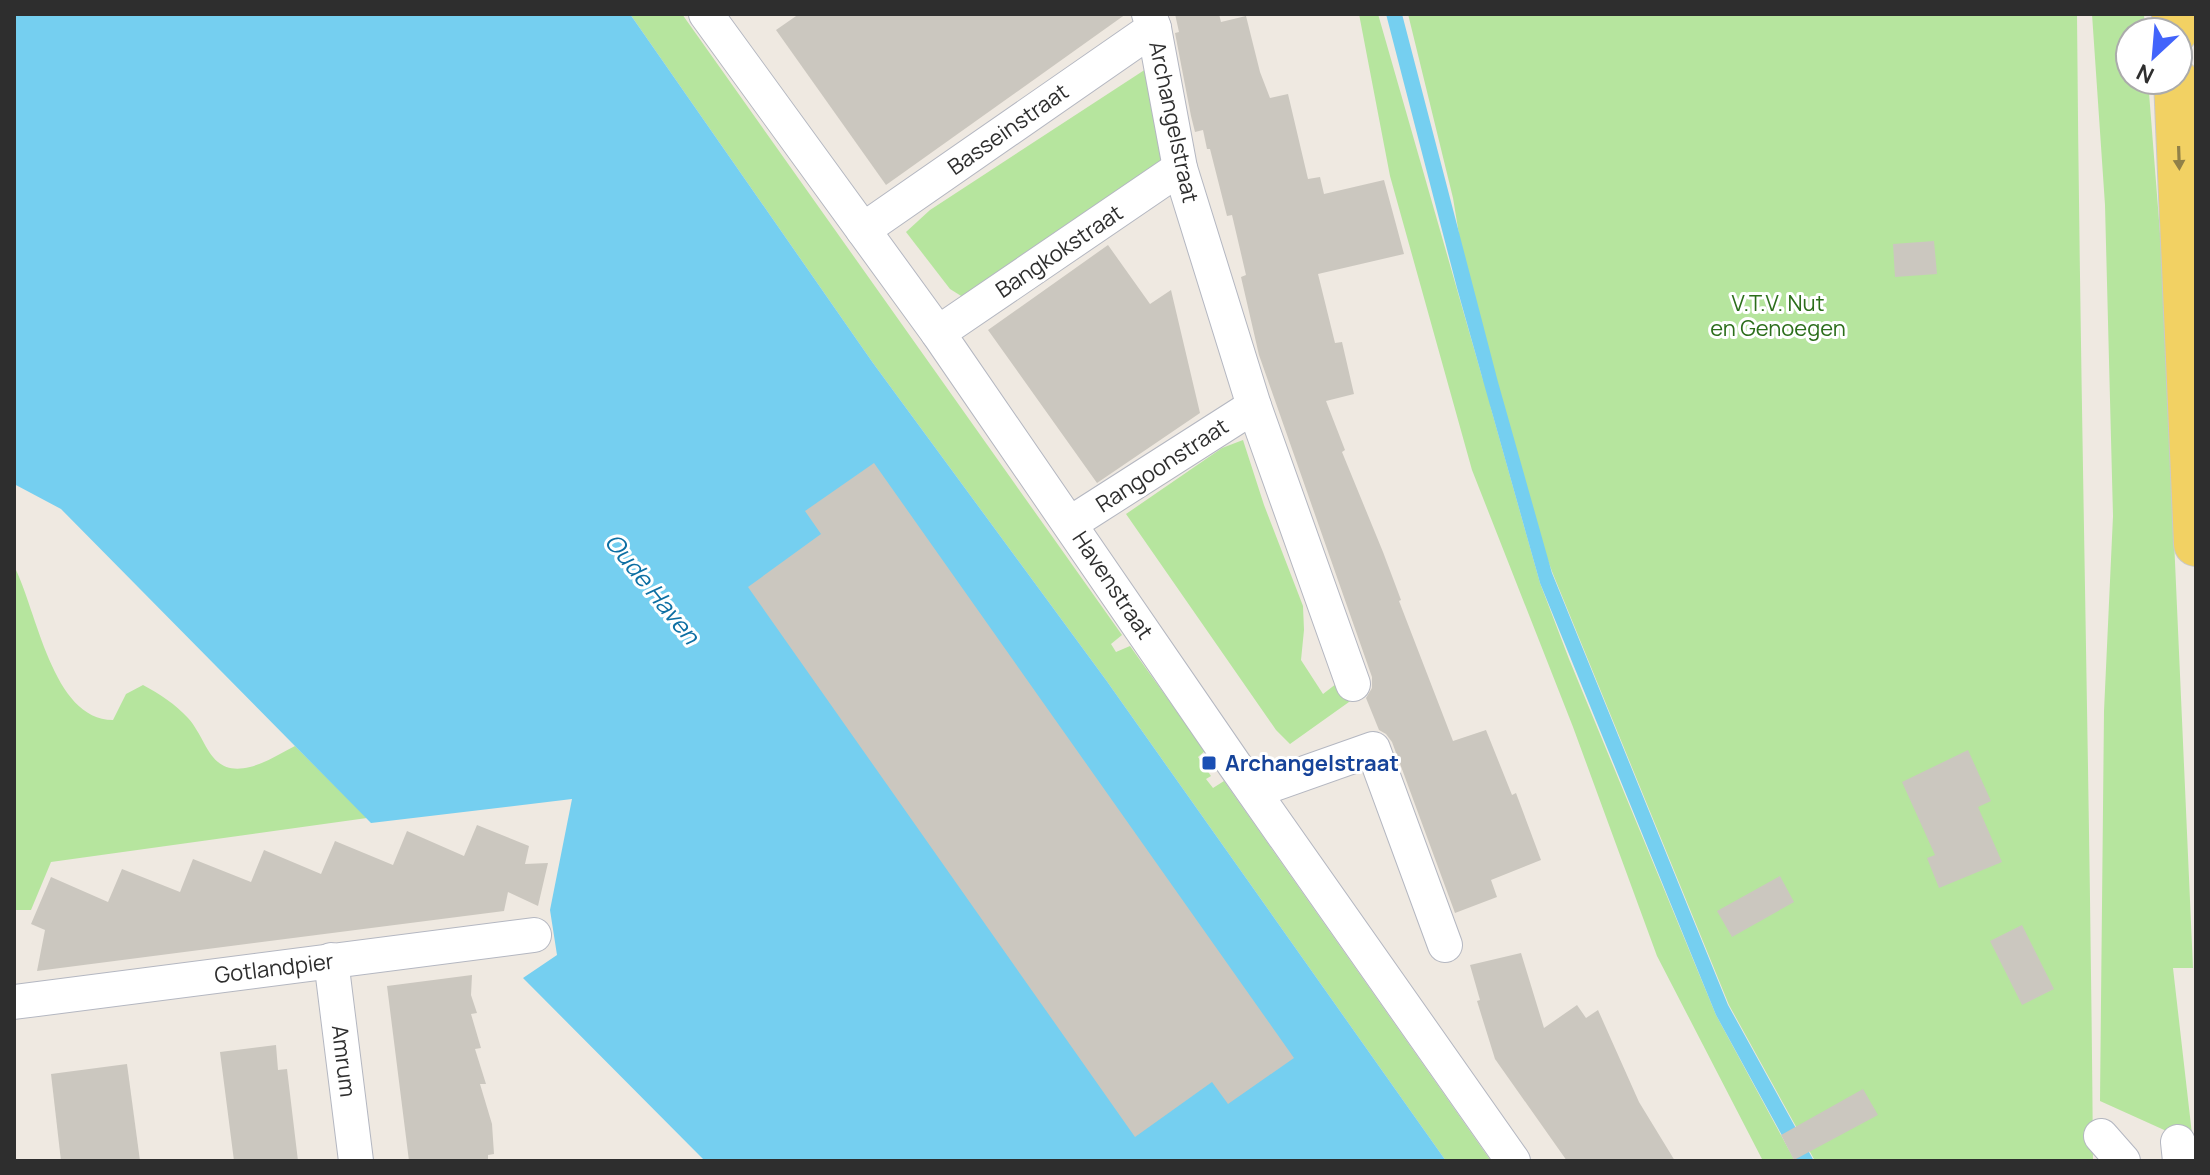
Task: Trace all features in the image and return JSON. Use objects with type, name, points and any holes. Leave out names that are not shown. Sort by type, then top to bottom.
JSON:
[{"type":"main road","points":[[2177,96],[2196,544]]},
{"type":"street","name":"Havenstraat","points":[[715,17],[1071,523],[1513,1161]]},
{"type":"street","name":"Basseinstraat","points":[[863,230],[1152,21]]},
{"type":"street","name":"Archangelstraat","points":[[1152,21],[1180,168],[1254,406],[1353,684]]},
{"type":"street","name":"Bangkokstraat","points":[[938,333],[1180,168]]},
{"type":"street","name":"Rangoonstraat","points":[[1071,523],[1254,406]]},
{"type":"street","points":[[1254,791],[1373,749],[1445,945]]},
{"type":"street","name":"Gotlandpier","points":[[14,1002],[534,935]]},
{"type":"street","name":"Amrum","points":[[331,960],[356,1161]]},
{"type":"street","points":[[2101,1136],[2123,1161]]},
{"type":"green space","points":[[630,14],[682,14],[1122,635],[1111,644],[1116,652],[1130,646],[1205,751],[1198,757],[1211,776],[1206,779],[1213,788],[1224,781],[1491,1161],[1446,1161],[1106,680],[873,363]]},
{"type":"green space","name":"V.T.V. Nut en Genoegen","points":[[1359,14],[1378,14],[1483,380],[1453,198],[1408,14],[2077,14],[2093,1161],[1815,1161],[1729,1005],[1553,574],[1490,405],[1540,583],[1569,659],[1716,1015],[1795,1161],[1763,1161],[1657,956],[1573,727],[1472,470],[1390,176]]},
{"type":"green space","points":[[2092,14],[2144,14],[2114,16],[2114,96],[2149,96],[2161,246],[2193,968],[2173,968],[2193,1143],[2100,1101],[2104,711],[2113,516],[2105,205]]},
{"type":"green space","points":[[1146,69],[1164,166],[966,299],[950,289],[906,232],[930,210]]},
{"type":"green space","points":[[1243,440],[1303,606],[1301,660],[1323,694],[1345,677],[1356,697],[1290,744],[1276,730],[1126,514],[1222,448]]},
{"type":"green space","points":[[14,566],[49,660],[61,683],[75,702],[92,715],[113,720],[126,694],[143,685],[183,713],[211,754],[226,767],[250,767],[295,746],[367,818],[51,862],[31,910],[14,910]]},
{"type":"water","name":"Oude Haven","points":[[14,14],[630,14],[873,363],[1106,680],[1446,1161],[705,1161],[523,978],[557,955],[550,910],[572,799],[371,823],[61,509],[14,484]]},
{"type":"water","points":[[1386,14],[1402,14],[1498,382],[1552,573],[1728,1005],[1814,1161],[1796,1161],[1716,1015],[1540,583],[1457,288]]},
{"type":"building","points":[[799,14],[1126,14],[886,185],[776,30]]},
{"type":"building","points":[[1175,14],[1219,14],[1221,22],[1246,16],[1270,98],[1288,94],[1308,179],[1320,177],[1324,194],[1384,180],[1404,254],[1318,274],[1335,343],[1342,342],[1354,394],[1326,401],[1345,450],[1342,452],[1383,552],[1453,741],[1486,730],[1512,795],[1516,793],[1541,860],[1491,880],[1497,897],[1455,913],[1392,742],[1379,730],[1366,698],[1372,688],[1372,677],[1259,355],[1241,277],[1246,275],[1232,215],[1227,216],[1203,130],[1195,132],[1191,116],[1175,33],[1179,32]]},
{"type":"building","points":[[1934,241],[1937,274],[1895,277],[1893,244]]},
{"type":"building","points":[[1108,245],[1150,304],[1171,290],[1200,413],[1097,483],[988,330]]},
{"type":"building","points":[[874,463],[1294,1058],[1228,1104],[1212,1082],[1135,1137],[748,587],[821,534],[805,511]]},
{"type":"building","points":[[1968,750],[1991,801],[1978,807],[2002,862],[1939,888],[1927,858],[1935,855],[1902,782]]},
{"type":"building","points":[[477,825],[529,846],[525,864],[548,863],[538,906],[508,892],[504,911],[37,971],[45,930],[31,924],[51,877],[108,902],[122,869],[180,892],[193,859],[251,882],[264,850],[321,874],[335,841],[393,865],[407,831],[464,856]]},
{"type":"building","points":[[1780,876],[1794,902],[1732,937],[1717,911]]},
{"type":"building","points":[[2022,925],[2054,989],[2022,1005],[1990,941]]},
{"type":"building","points":[[1521,953],[1544,1028],[1577,1005],[1586,1018],[1598,1010],[1639,1102],[1675,1161],[1567,1161],[1495,1059],[1477,1001],[1480,1000],[1470,965]]},
{"type":"building","points":[[472,975],[471,995],[477,1013],[471,1014],[481,1048],[475,1049],[486,1084],[480,1084],[492,1124],[494,1154],[488,1155],[488,1161],[409,1161],[387,986]]},
{"type":"building","points":[[276,1045],[278,1070],[287,1069],[298,1161],[234,1161],[220,1052]]},
{"type":"building","points":[[127,1064],[140,1161],[61,1161],[51,1074]]},
{"type":"building","points":[[1863,1089],[1878,1115],[1794,1160],[1781,1135]]},
{"type":"place","name":"Archangelstraat","points":[[1209,763]]}]
